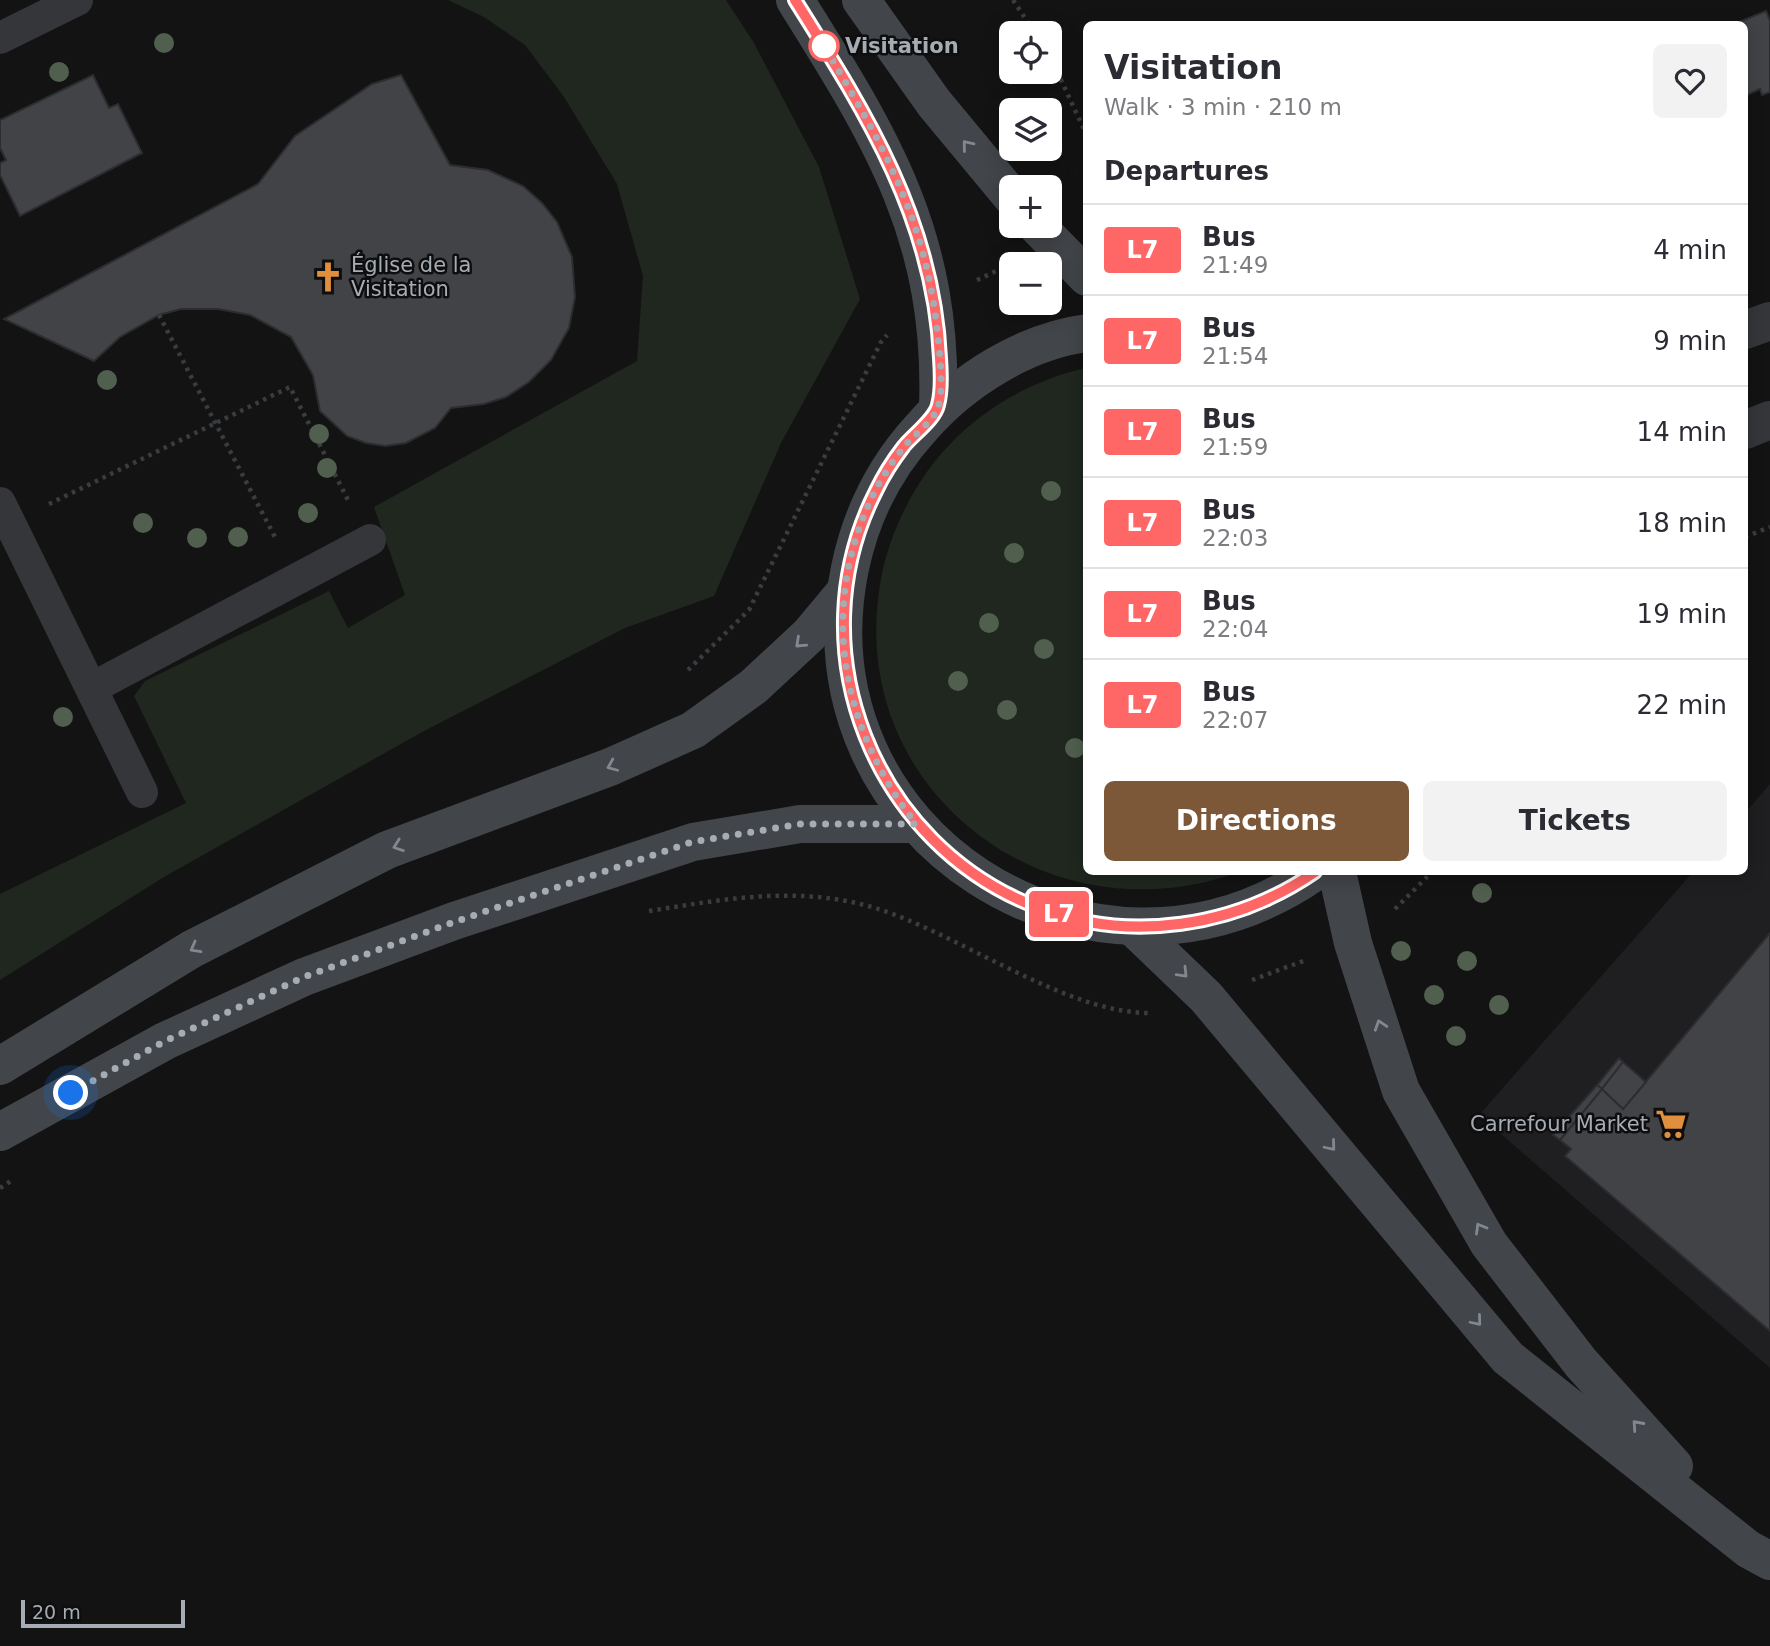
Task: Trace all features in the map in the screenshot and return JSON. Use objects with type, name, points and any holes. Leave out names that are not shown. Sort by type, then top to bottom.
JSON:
[{"type":"main road","points":[[795,0],[873,125],[901,184],[921,243],[934,299],[940,359],[938,408]]},
{"type":"main road","points":[[861,0],[934,103],[999,181]]},
{"type":"main road","points":[[1049,238],[1083,273]]},
{"type":"main road","points":[[1083,334],[1029,350],[981,375],[938,408],[903,447],[876,491],[856,541],[845,592],[844,654],[856,716],[880,772],[916,824],[945,853],[977,877],[1013,898],[1048,912],[1100,925],[1133,927],[1187,923],[1241,911],[1290,888],[1310,875]]},
{"type":"main road","points":[[0,1066],[192,949],[387,850],[610,767],[693,730],[753,687],[809,635],[845,592]]},
{"type":"main road","points":[[0,1132],[165,1041],[304,977],[468,917],[692,842],[800,824],[916,824]]},
{"type":"main road","points":[[1338,875],[1353,943],[1401,1091],[1489,1244],[1581,1363],[1759,1555]]},
{"type":"main road","points":[[1133,927],[1206,997],[1508,1358],[1759,1555]]},
{"type":"street","points":[[1748,329],[1770,321]]},
{"type":"street","points":[[1748,429],[1770,420]]},
{"type":"lane","points":[[0,38],[77,0]]},
{"type":"lane","points":[[5,512],[142,792]]},
{"type":"lane","points":[[92,688],[370,540]]},
{"type":"path","points":[[1013,0],[1027,21]]},
{"type":"path","points":[[1062,82],[1083,127]]},
{"type":"path","points":[[159,315],[296,579]]},
{"type":"path","points":[[5,512],[290,387],[370,540]]},
{"type":"path","points":[[1748,536],[1770,527]]},
{"type":"path","points":[[647,911],[754,895],[818,895],[876,908],[1057,988],[1122,1012],[1173,1010],[1353,943],[1390,915],[1429,875]]},
{"type":"path","points":[[0,1188],[12,1181]]},
{"type":"shaded area","points":[[448,0],[726,0],[754,43],[819,167],[860,299],[781,443],[714,596],[625,628],[424,731],[164,877],[0,980],[0,894],[186,803],[134,696],[145,681],[329,591],[348,628],[405,595],[374,507],[637,361],[643,276],[617,184],[564,97],[525,45],[484,17]]},
{"type":"shaded area","points":[[1083,369],[1083,875],[1225,875],[1165,888],[1093,885],[1027,864],[969,827],[923,777],[891,716],[877,646],[883,569],[902,515],[920,481],[944,451],[971,425],[1017,394]]},
{"type":"shaded area","points":[[1770,784],[1770,1368],[1479,1115],[1690,875],[1748,875],[1748,810]]},
{"type":"building","points":[[1766,11],[1770,21],[1770,92],[1762,95],[1760,89],[1748,95],[1748,21],[1741,21]]},
{"type":"building","points":[[93,75],[109,108],[118,104],[142,153],[20,216],[0,175],[0,163],[6,160],[0,148],[0,120]]},
{"type":"building","name":"Église de la Visitation","points":[[401,75],[450,165],[488,170],[523,186],[542,203],[557,222],[572,257],[575,297],[569,328],[551,360],[529,382],[506,397],[484,404],[451,408],[435,428],[406,443],[385,446],[347,436],[320,411],[313,375],[291,337],[250,315],[218,309],[181,309],[159,315],[120,337],[94,361],[4,319],[258,184],[295,136],[372,84]]},
{"type":"building","name":"Carrefour Market","points":[[1770,933],[1770,1331],[1565,1156],[1571,1149],[1560,1140],[1602,1089],[1623,1109]]},
{"type":"building","points":[[1619,1058],[1623,1062],[1602,1089],[1597,1085]]},
{"type":"building","points":[[1623,1062],[1646,1082],[1623,1109],[1602,1089]]},
{"type":"building","points":[[1597,1085],[1602,1089],[1560,1140],[1553,1135]]},
{"type":"bus line","name":"L7","points":[[795,0],[873,125],[901,184],[921,243],[934,299],[940,359],[938,408],[903,447],[876,491],[856,541],[845,592],[844,654],[848,685],[866,744],[880,772],[896,799],[916,824],[945,853],[977,877],[1013,898],[1048,912],[1100,925],[1133,927],[1187,923],[1241,911],[1290,888],[1310,875]]},
{"type":"place","name":"Visitation","points":[[824,46]]},
{"type":"place","name":"Église de la Visitation","points":[[328,277]]},
{"type":"place","name":"Carrefour Market","points":[[1671,1124]]},
{"type":"route","points":[[71,1093],[165,1041],[304,977],[454,922],[692,842],[800,824],[916,824],[896,799],[866,744],[848,685],[843,623],[845,592],[856,541],[876,491],[903,447],[938,408],[940,359],[934,299],[921,243],[901,184],[873,125],[824,46]]}]
